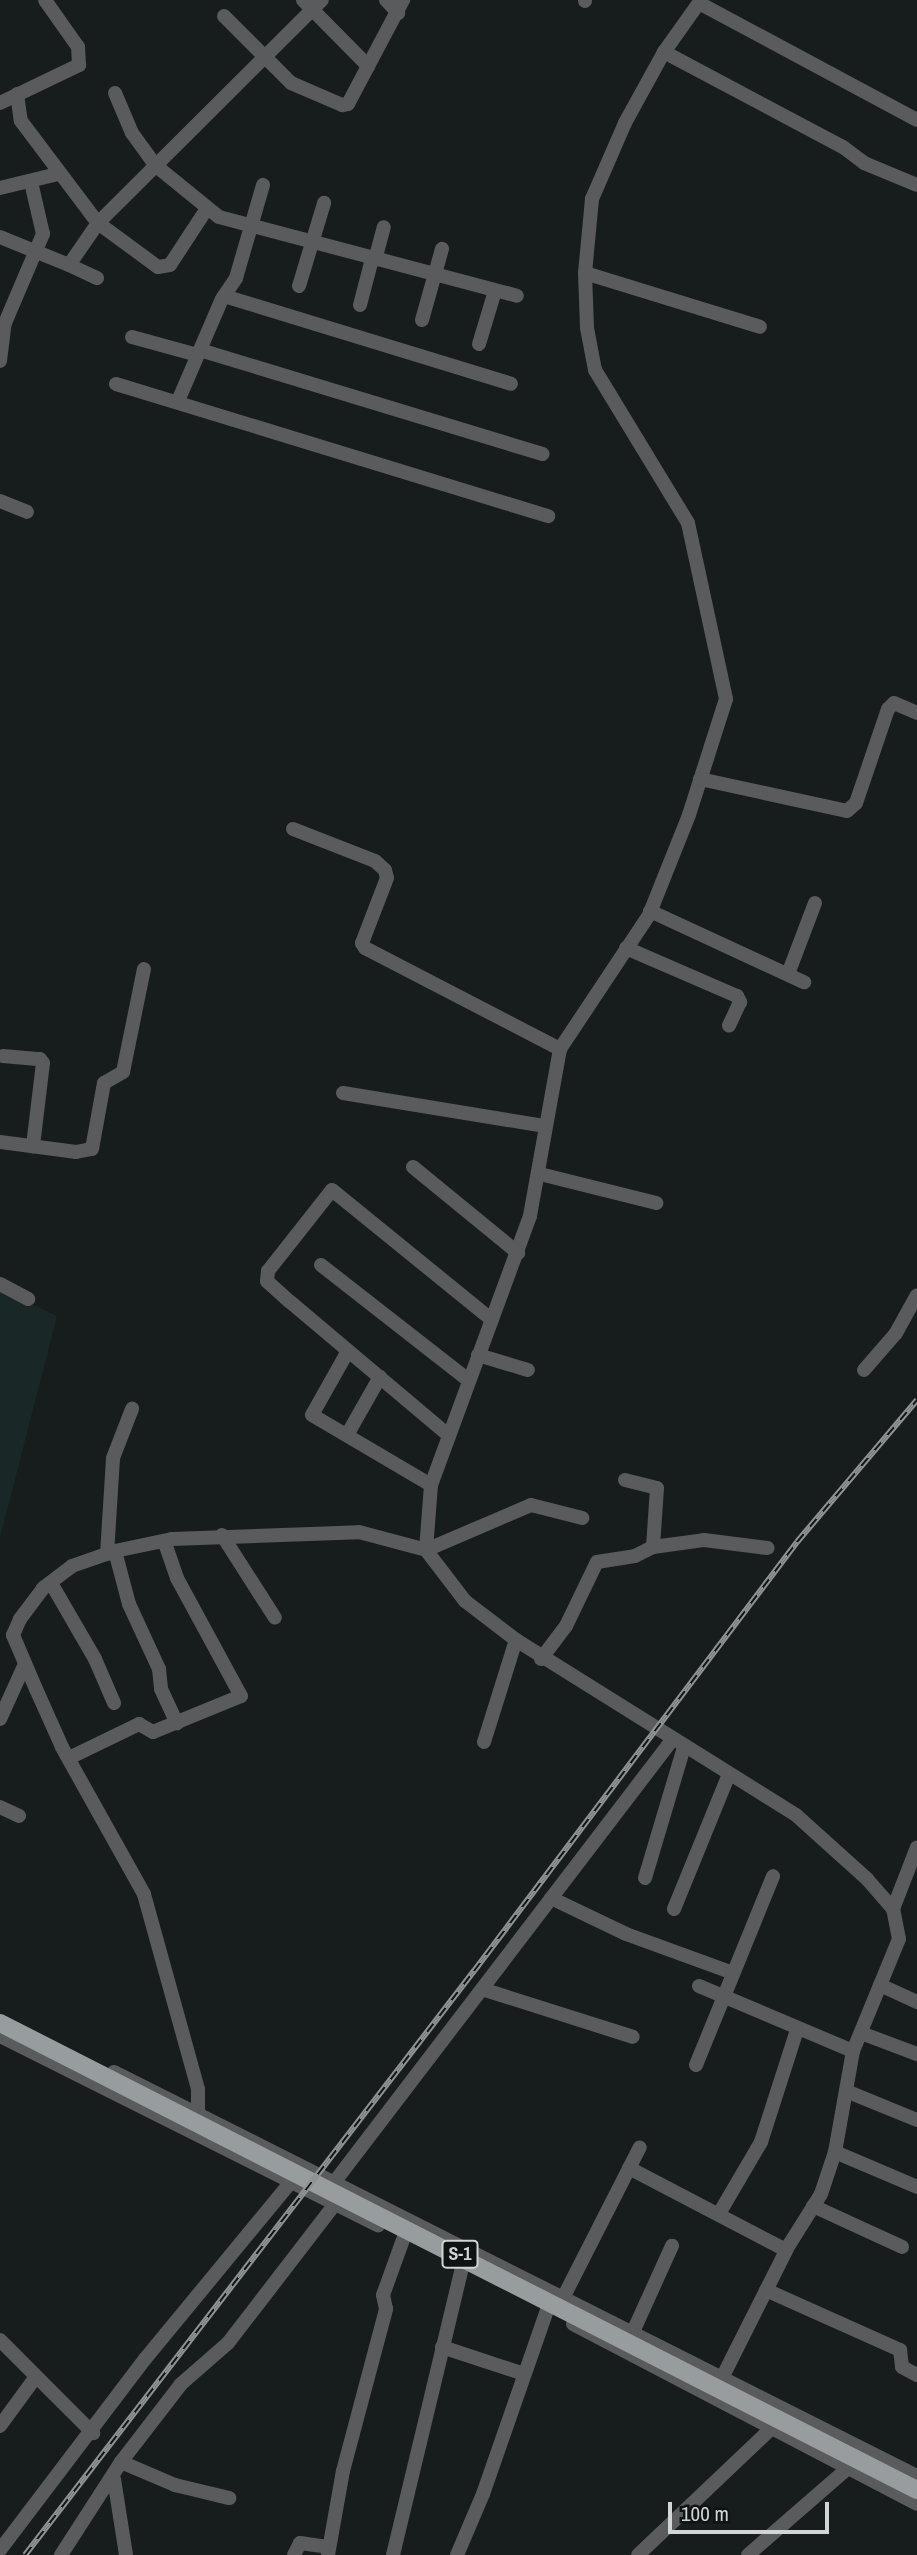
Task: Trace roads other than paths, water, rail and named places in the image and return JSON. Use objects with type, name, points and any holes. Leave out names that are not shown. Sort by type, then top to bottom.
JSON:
[{"type":"main road","name":"S-1","points":[[0,2024],[917,2490]]},
{"type":"street","points":[[0,103],[79,65],[81,57],[45,0]]},
{"type":"street","points":[[223,16],[291,83],[342,105],[348,104],[401,6],[386,0]]},
{"type":"street","points":[[426,1550],[431,1485],[447,1434],[518,1253],[540,1174],[545,1126],[560,1049],[650,911],[700,779],[726,699],[688,523],[595,370],[585,273],[592,199],[625,123],[664,52],[700,1],[917,120]]},
{"type":"street","points":[[69,265],[97,222],[265,56],[313,3],[368,66]]},
{"type":"street","points":[[664,52],[864,163],[917,185]]},
{"type":"street","points":[[115,93],[132,133],[155,165],[206,210],[311,242],[517,296]]},
{"type":"street","points":[[17,94],[21,121],[58,174],[97,222],[163,268],[170,265],[206,210]]},
{"type":"street","points":[[0,188],[58,174]]},
{"type":"street","points":[[0,360],[2,331],[43,231],[30,182]]},
{"type":"street","points":[[178,401],[224,296],[236,278],[263,185]]},
{"type":"street","points":[[299,286],[324,202]]},
{"type":"street","points":[[360,305],[384,227]]},
{"type":"street","points":[[0,237],[97,278]]},
{"type":"street","points":[[422,320],[442,249]]},
{"type":"street","points":[[585,273],[760,327]]},
{"type":"street","points":[[479,344],[495,291]]},
{"type":"street","points":[[224,296],[511,384]]},
{"type":"street","points":[[132,337],[199,352],[543,454]]},
{"type":"street","points":[[116,384],[548,516]]},
{"type":"street","points":[[0,501],[27,512]]},
{"type":"street","points":[[700,779],[847,811],[856,803],[888,709],[894,703],[917,713]]},
{"type":"street","points":[[293,829],[375,861],[385,870],[387,878],[362,943],[365,948],[560,1049]]},
{"type":"street","points":[[788,974],[815,903]]},
{"type":"street","points":[[650,911],[804,982]]},
{"type":"street","points":[[626,948],[737,996],[740,1002],[729,1026]]},
{"type":"street","points":[[0,1142],[76,1152],[92,1149],[104,1083],[123,1072],[144,969]]},
{"type":"street","points":[[3,1056],[40,1059],[43,1063],[33,1146]]},
{"type":"street","points":[[343,1093],[545,1126]]},
{"type":"street","points":[[413,1167],[518,1253]]},
{"type":"street","points":[[540,1174],[656,1202]]},
{"type":"street","points":[[447,1434],[267,1281],[268,1271],[332,1190],[492,1320]]},
{"type":"street","points":[[321,1265],[468,1380]]},
{"type":"street","points":[[0,1284],[28,1298]]},
{"type":"street","points":[[864,1370],[895,1333],[917,1295]]},
{"type":"street","points":[[348,1350],[311,1411],[431,1485]]},
{"type":"street","points":[[478,1355],[528,1370]]},
{"type":"street","points":[[347,1435],[380,1377]]},
{"type":"street","points":[[132,1409],[113,1458],[111,1552],[129,1604],[159,1669],[161,1689],[177,1724]]},
{"type":"street","points":[[625,1479],[657,1488],[653,1546]]},
{"type":"street","points":[[426,1550],[531,1505],[582,1518]]},
{"type":"street","points":[[198,2113],[198,2090],[144,1894],[69,1758],[13,1635],[20,1619],[51,1583],[72,1566],[111,1552],[164,1541],[222,1535],[359,1532],[426,1550],[466,1601],[516,1640],[541,1659],[796,1815],[867,1879],[893,1909],[899,1939],[853,2051],[835,2152],[813,2206],[786,2250],[721,2381]]},
{"type":"street","points":[[222,1535],[275,1618]]},
{"type":"street","points":[[541,1659],[579,1604],[597,1562],[635,1556],[653,1546],[704,1540],[767,1548]]},
{"type":"street","points":[[69,1758],[139,1724],[153,1732],[241,1696],[177,1578],[164,1541]]},
{"type":"street","points":[[51,1583],[95,1659],[114,1703]]},
{"type":"street","points":[[484,1742],[516,1640]]},
{"type":"street","points":[[0,1719],[25,1664]]},
{"type":"street","points":[[645,1878],[678,1744]]},
{"type":"street","points":[[336,2180],[551,1898],[678,1744]]},
{"type":"street","points":[[674,1909],[729,1774]]},
{"type":"street","points":[[0,1807],[19,1816]]},
{"type":"street","points":[[893,1909],[917,1847]]},
{"type":"street","points":[[696,2065],[772,1876]]},
{"type":"street","points":[[551,1898],[626,1934],[733,1973]]},
{"type":"street","points":[[880,1985],[917,2002]]},
{"type":"street","points":[[699,1986],[797,2030],[853,2051]]},
{"type":"street","points":[[482,1989],[633,2037]]},
{"type":"street","points":[[0,2015],[350,2187],[721,2381],[917,2476]]},
{"type":"street","points":[[720,2212],[761,2142],[797,2030]]},
{"type":"street","points":[[860,2033],[917,2054]]},
{"type":"street","points":[[0,2036],[462,2266],[917,2504]]},
{"type":"street","points":[[846,2091],[917,2120]]},
{"type":"street","points":[[563,2298],[640,2147]]},
{"type":"street","points":[[835,2152],[917,2187]]},
{"type":"street","points":[[629,2168],[720,2212],[786,2250]]},
{"type":"street","points":[[0,2550],[93,2433],[145,2359],[291,2182]]},
{"type":"street","points":[[61,2555],[114,2479],[121,2462],[181,2384],[228,2343],[350,2187]]},
{"type":"street","points":[[813,2206],[901,2247]]},
{"type":"street","points":[[295,2555],[300,2543],[328,2551],[386,2309],[383,2295],[404,2237]]},
{"type":"street","points":[[632,2334],[672,2246]]},
{"type":"street","points":[[393,2555],[462,2266]]},
{"type":"street","points":[[766,2290],[900,2350],[902,2367],[917,2375]]},
{"type":"street","points":[[457,2555],[547,2310]]},
{"type":"street","points":[[0,2340],[35,2378],[93,2433]]},
{"type":"street","points":[[442,2347],[524,2374]]},
{"type":"street","points":[[0,2426],[35,2378]]},
{"type":"street","points":[[638,2555],[771,2429]]},
{"type":"street","points":[[121,2462],[175,2485],[229,2498]]},
{"type":"street","points":[[748,2555],[847,2469]]},
{"type":"street","points":[[114,2479],[126,2555]]},
{"type":"railway","points":[[25,2555],[474,1971],[797,1542],[917,1400]]}]
